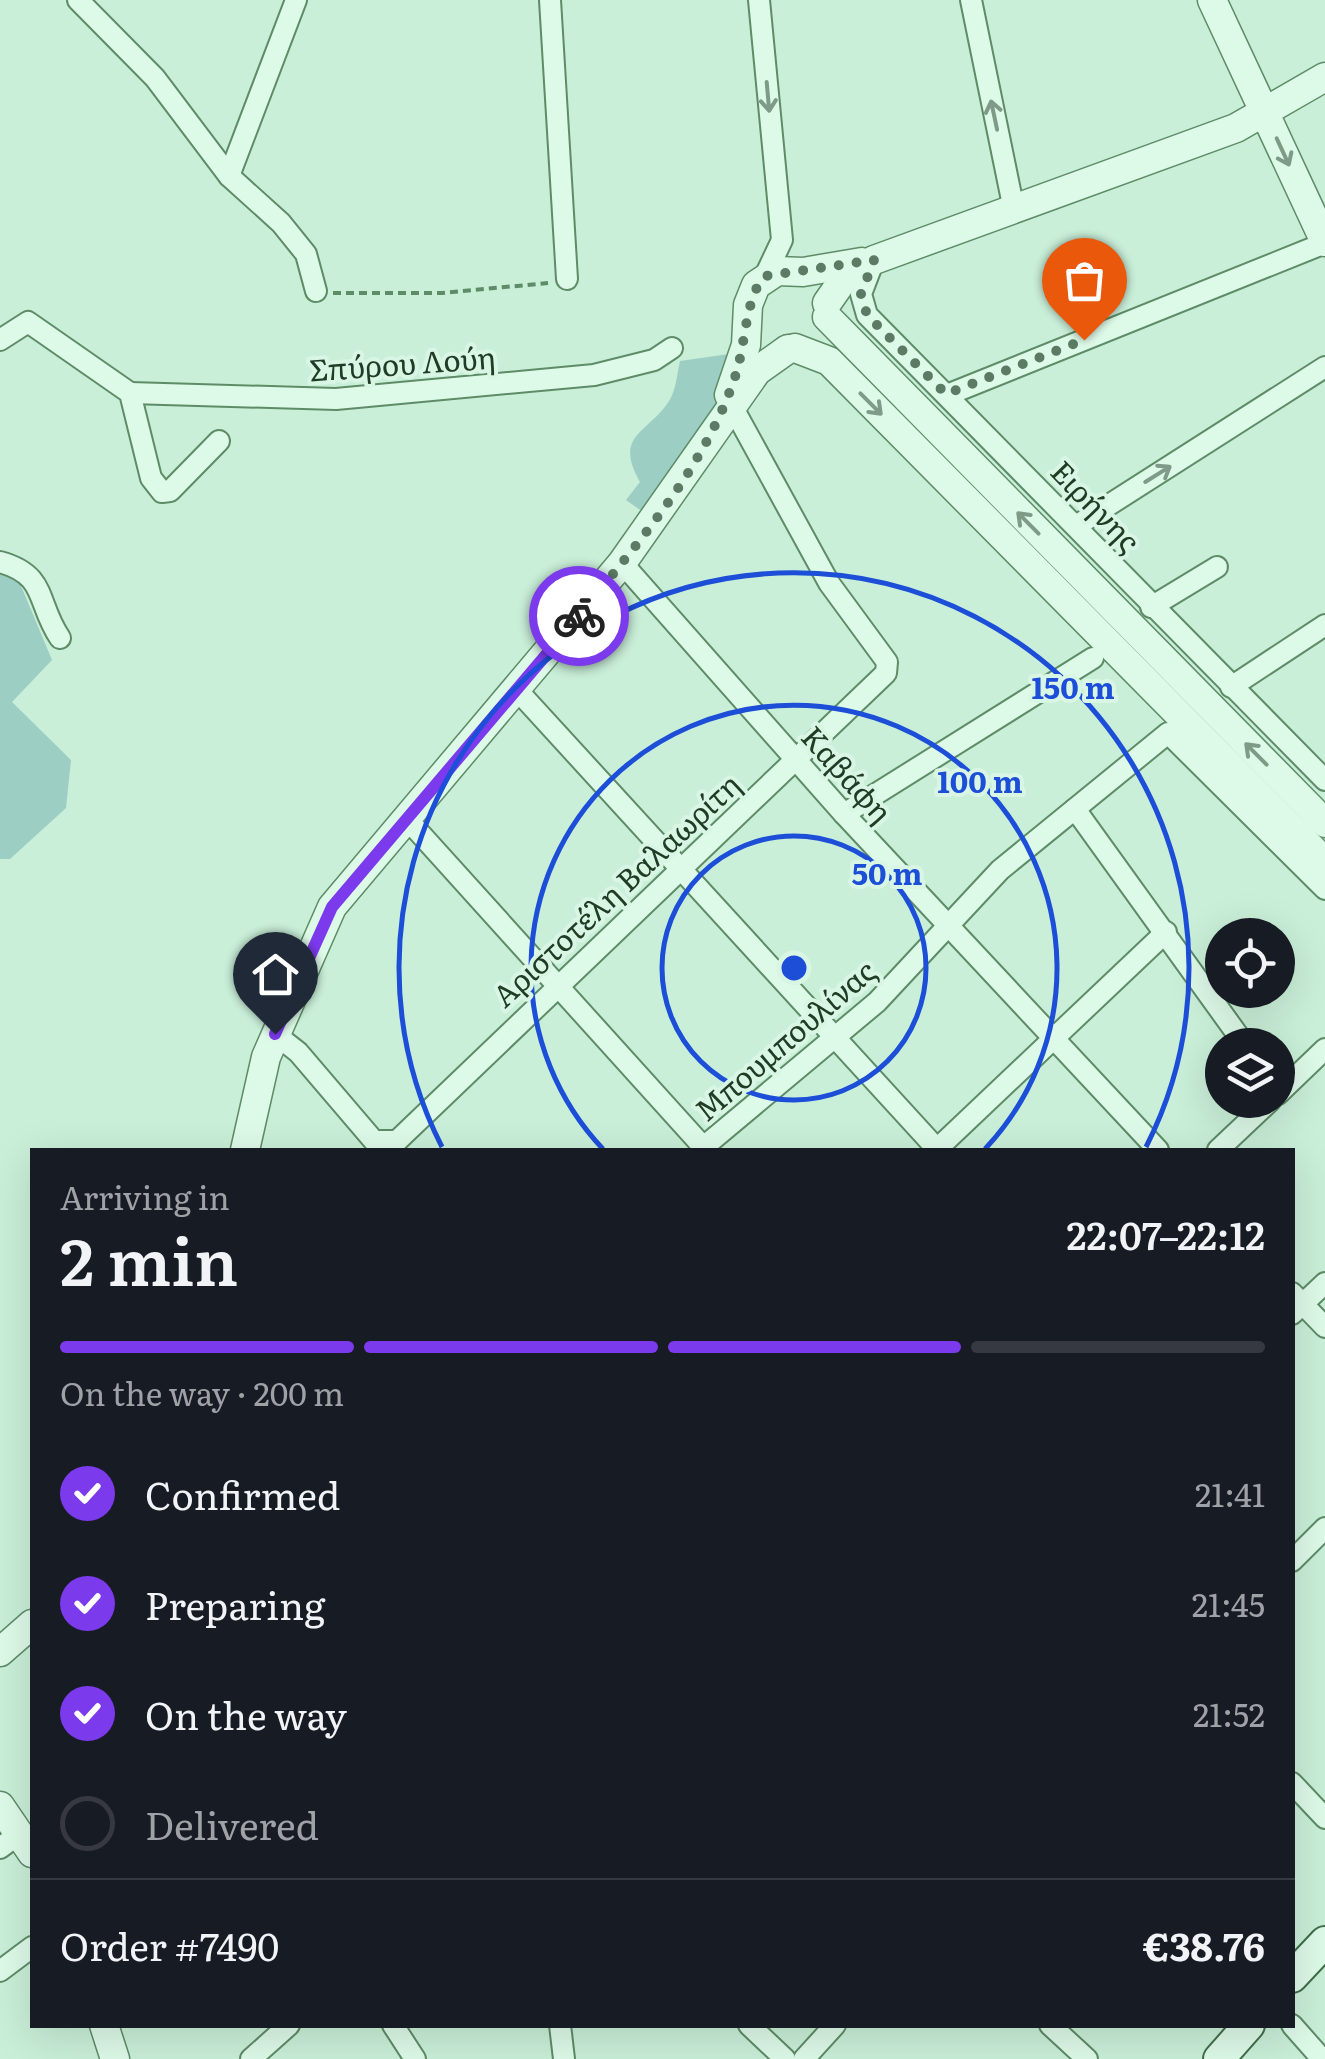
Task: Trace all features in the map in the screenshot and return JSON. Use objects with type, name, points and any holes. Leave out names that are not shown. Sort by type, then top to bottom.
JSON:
[{"type":"main road","points":[[1295,1974],[1325,1942]]},
{"type":"main road","points":[[1219,2059],[1246,2028]]},
{"type":"street","points":[[78,0],[156,78],[228,176],[281,223],[306,254],[316,291]]},
{"type":"street","points":[[228,176],[296,0]]},
{"type":"street","points":[[550,0],[567,279]]},
{"type":"street","points":[[726,415],[750,321],[750,296],[765,276],[782,240],[759,0]]},
{"type":"street","points":[[971,0],[1014,210]]},
{"type":"street","points":[[946,394],[1325,243],[1212,0]]},
{"type":"street","points":[[765,276],[777,271],[803,272],[874,260],[1266,115],[1325,77]]},
{"type":"street","points":[[246,1148],[275,1034],[326,917],[622,563],[757,370],[814,340],[840,282],[874,260]]},
{"type":"street","name":"Ειρήνης","points":[[874,260],[861,294],[867,315],[1325,780]]},
{"type":"street","points":[[803,272],[823,290],[827,310],[1325,823]]},
{"type":"street","points":[[750,321],[764,342],[829,361],[1325,862]]},
{"type":"street","points":[[0,340],[28,322],[130,393],[151,478],[162,492],[170,491],[219,441]]},
{"type":"street","name":"Σπύρου Λούη","points":[[130,393],[336,400],[579,377],[654,360],[672,348]]},
{"type":"street","points":[[1076,526],[1325,368]]},
{"type":"street","name":"Αριστοτέλη Βαλαωρίτη","points":[[275,1034],[298,1052],[374,1141],[396,1142],[554,986],[886,673],[886,662],[829,584],[726,415]]},
{"type":"street","points":[[0,562],[25,570],[35,580],[60,638]]},
{"type":"street","name":"Καβάφη","points":[[622,563],[844,814],[1156,1148]]},
{"type":"street","points":[[1151,607],[1216,568]]},
{"type":"street","points":[[1231,688],[1325,625]]},
{"type":"street","points":[[844,814],[1094,658]]},
{"type":"street","points":[[518,691],[935,1148]]},
{"type":"street","name":"Μπουμπουλίνας","points":[[704,1148],[836,1040],[900,978],[945,924],[1000,870],[1168,734],[1325,889]]},
{"type":"street","points":[[1075,809],[1233,1028]]},
{"type":"street","points":[[407,819],[702,1148]]},
{"type":"street","points":[[939,1148],[1166,932]]},
{"type":"street","points":[[1295,1077],[1325,1049]]},
{"type":"street","points":[[1220,1148],[1251,1118]]},
{"type":"street","points":[[1325,1283],[1296,1303],[1325,1327]]},
{"type":"street","points":[[1295,1558],[1325,1528]]},
{"type":"street","points":[[0,1652],[30,1626]]},
{"type":"street","points":[[1295,1786],[1325,1818]]},
{"type":"street","points":[[0,1806],[17,1845]]},
{"type":"street","points":[[0,1971],[30,1948]]},
{"type":"street","points":[[105,2028],[115,2059]]},
{"type":"street","points":[[251,2059],[286,2028]]},
{"type":"street","points":[[394,2028],[409,2057]]},
{"type":"street","points":[[560,2028],[564,2059]]},
{"type":"street","points":[[752,2028],[785,2059]]},
{"type":"street","points":[[804,2059],[831,2028]]},
{"type":"street","points":[[1053,2028],[1088,2059]]},
{"type":"street","points":[[1295,2028],[1322,2059]]},
{"type":"path","points":[[316,291],[442,293],[567,279]]},
{"type":"shaded area","points":[[757,354],[643,512],[626,500],[640,482],[630,454],[636,436],[669,401],[680,361]]},
{"type":"shaded area","points":[[0,574],[19,581],[52,660],[12,702],[71,760],[66,808],[10,859],[0,859]]},
{"type":"way so far","points":[[579,616],[676,492],[719,425],[746,344],[750,296],[765,276],[777,271],[803,272],[874,260],[861,294],[867,315],[946,394],[1084,340]]},
{"type":"route","points":[[275,1034],[332,907],[579,616]]}]
